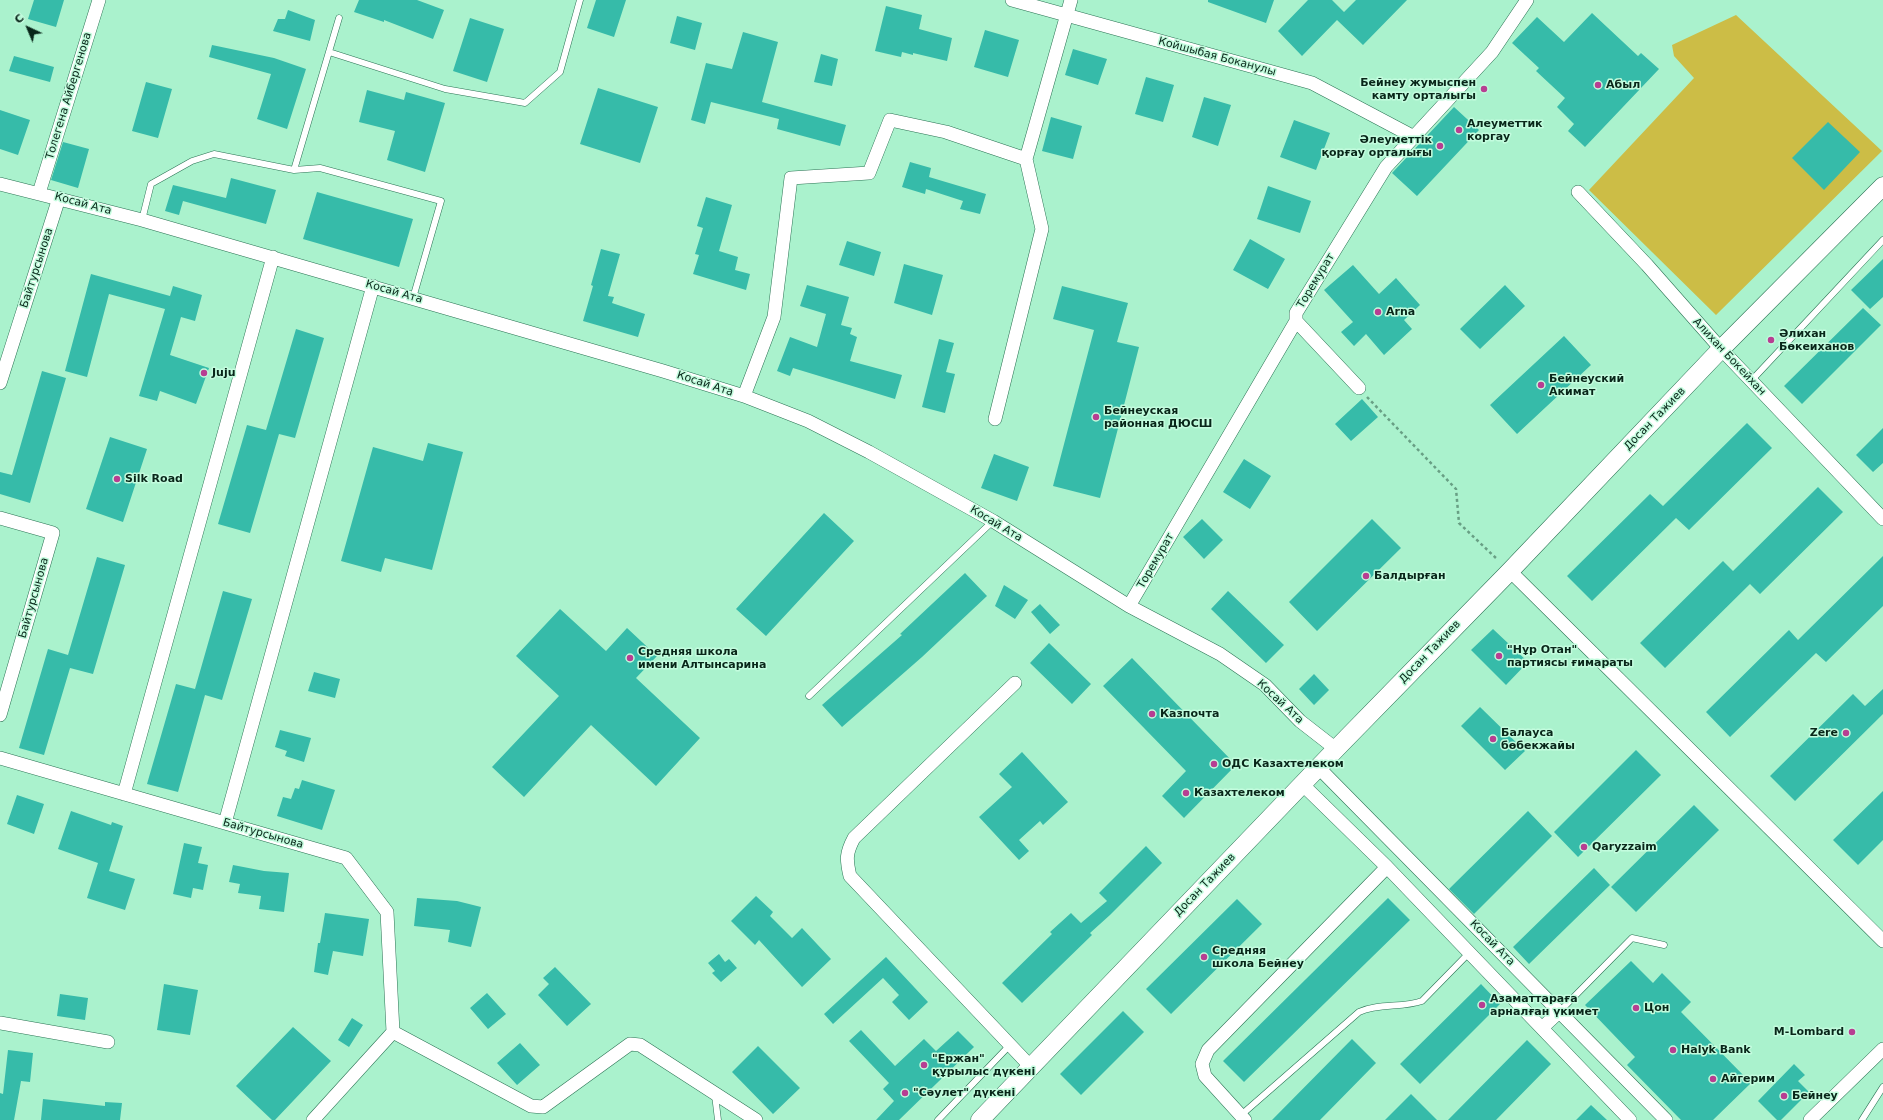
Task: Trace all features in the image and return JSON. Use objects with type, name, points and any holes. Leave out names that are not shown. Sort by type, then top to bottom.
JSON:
[{"type":"street","name":"Толегена Айбергенова","points":[[39,193],[98,0]]},
{"type":"street","name":"Койшыбая Боканулы","points":[[1012,0],[1312,83],[1414,136]]},
{"type":"street","points":[[995,419],[1042,229],[1026,159],[1071,0]]},
{"type":"street","name":"Торемурат","points":[[1129,606],[1296,321],[1296,314],[1386,167],[1492,52],[1527,0]]},
{"type":"street","points":[[744,396],[774,317],[791,178],[869,173],[890,120],[946,132],[1026,159]]},
{"type":"street","name":"Косай Ата","points":[[0,184],[142,220],[373,286],[744,396],[808,421],[869,452],[993,521],[1129,606],[1220,654],[1265,685],[1300,721],[1336,749]]},
{"type":"street","name":"Досан Тажиев","points":[[980,1120],[1318,767],[1510,571],[1721,349],[1883,186]]},
{"type":"street","name":"Алихан Бокейхан","points":[[1578,192],[1647,265],[1721,349],[1883,519]]},
{"type":"street","name":"Байтурсынова","points":[[0,383],[59,198]]},
{"type":"street","points":[[124,794],[273,258]]},
{"type":"street","points":[[225,823],[373,286]]},
{"type":"street","points":[[1296,321],[1359,388]]},
{"type":"street","name":"Байтурсынова","points":[[0,518],[53,533],[0,715]]},
{"type":"street","points":[[1510,571],[1883,942]]},
{"type":"street","points":[[1015,683],[854,838],[847,850],[847,862],[850,876],[1031,1067]]},
{"type":"street","name":"Байтурсынова","points":[[0,758],[346,858],[387,912],[393,1032]]},
{"type":"street","name":"Косай Ата","points":[[1318,767],[1666,1120]]},
{"type":"street","name":"Косай Ата","points":[[1302,784],[1387,866],[1630,1120]]},
{"type":"street","points":[[1242,1118],[1204,1076],[1202,1064],[1208,1050],[1387,866]]},
{"type":"street","points":[[1542,1028],[1559,1012]]},
{"type":"street","points":[[0,1023],[108,1042]]},
{"type":"street","points":[[313,1120],[393,1032],[532,1106],[543,1107],[630,1044],[640,1045],[756,1120]]},
{"type":"street","points":[[1810,1120],[1883,1049]]},
{"type":"lane","points":[[329,52],[445,89],[525,103],[560,72],[580,0]]},
{"type":"lane","points":[[294,170],[339,18]]},
{"type":"lane","points":[[142,220],[151,184],[192,162],[214,154],[294,170],[320,168],[441,201],[413,298]]},
{"type":"lane","points":[[1751,381],[1883,240]]},
{"type":"lane","points":[[809,696],[993,521]]},
{"type":"lane","points":[[1559,1012],[1632,938],[1664,945]]},
{"type":"lane","points":[[1242,1118],[1359,1012],[1377,1006],[1415,1003],[1422,1000],[1470,953]]},
{"type":"lane","points":[[938,1120],[1010,1045]]},
{"type":"lane","points":[[1862,1120],[1883,1087]]},
{"type":"lane","points":[[715,1093],[718,1120]]},
{"type":"path","points":[[1359,388],[1456,489],[1459,523],[1510,571]]},
{"type":"shaded area","points":[[1736,15],[1882,151],[1716,315],[1589,190],[1694,78],[1674,56],[1672,45]]},
{"type":"building","points":[[34,0],[64,0],[56,27],[28,19]]},
{"type":"building","points":[[359,0],[417,0],[444,10],[433,39],[384,20],[384,22],[354,12]]},
{"type":"building","points":[[596,0],[626,0],[614,37],[587,28]]},
{"type":"building","points":[[1208,0],[1274,0],[1266,23],[1208,2]]},
{"type":"building","points":[[1308,0],[1332,0],[1344,12],[1356,0],[1407,0],[1363,45],[1337,20],[1302,56],[1278,31]]},
{"type":"building","points":[[886,6],[922,15],[919,29],[952,38],[947,61],[913,53],[913,55],[902,52],[901,57],[875,51]]},
{"type":"building","points":[[288,10],[315,20],[310,41],[273,31],[278,19],[285,19]]},
{"type":"building","name":"Абыл","points":[[1592,13],[1638,56],[1641,53],[1659,69],[1585,147],[1568,131],[1574,124],[1557,107],[1565,98],[1536,71],[1539,68],[1512,43],[1537,17],[1564,42]]},
{"type":"building","points":[[677,16],[702,23],[695,50],[670,43]]},
{"type":"building","points":[[470,18],[504,29],[487,82],[453,71]]},
{"type":"building","points":[[985,30],[1019,40],[1008,77],[974,67]]},
{"type":"building","points":[[743,32],[778,42],[762,102],[846,125],[840,146],[777,129],[779,119],[711,102],[705,124],[691,120],[706,63],[732,69]]},
{"type":"building","points":[[212,45],[274,58],[306,69],[287,129],[257,119],[271,74],[209,57]]},
{"type":"building","points":[[1073,49],[1107,59],[1098,85],[1065,75]]},
{"type":"building","points":[[821,54],[838,59],[832,86],[814,82]]},
{"type":"building","points":[[14,56],[54,67],[50,82],[9,71]]},
{"type":"building","points":[[1146,77],[1174,85],[1163,122],[1135,114]]},
{"type":"building","points":[[146,82],[172,89],[158,138],[132,131]]},
{"type":"building","points":[[598,88],[658,107],[640,163],[580,144]]},
{"type":"building","points":[[367,90],[404,100],[406,92],[445,103],[425,172],[387,160],[395,131],[359,122]]},
{"type":"building","points":[[1204,97],[1231,105],[1218,146],[1192,137]]},
{"type":"building","name":"Әлеуметтік қорғау орталығы","points":[[1454,107],[1479,130],[1417,196],[1392,173]]},
{"type":"building","points":[[0,110],[30,120],[18,155],[0,149]]},
{"type":"building","points":[[1051,117],[1082,126],[1073,159],[1042,151]]},
{"type":"building","points":[[1294,120],[1330,133],[1316,170],[1280,157]]},
{"type":"building","points":[[1828,122],[1860,152],[1824,190],[1792,158]]},
{"type":"building","points":[[63,142],[89,149],[78,188],[51,180]]},
{"type":"building","points":[[910,162],[931,168],[929,177],[986,194],[980,214],[960,209],[963,201],[926,189],[925,194],[902,187]]},
{"type":"building","points":[[231,178],[276,190],[266,224],[183,201],[179,215],[165,211],[173,185],[226,198]]},
{"type":"building","points":[[1268,186],[1311,201],[1300,233],[1257,219]]},
{"type":"building","points":[[317,192],[413,219],[399,267],[303,239]]},
{"type":"building","points":[[706,197],[732,205],[719,251],[738,257],[735,270],[750,274],[746,290],[693,274],[699,255],[695,254],[703,228],[697,226]]},
{"type":"building","points":[[1250,239],[1285,259],[1268,289],[1233,270]]},
{"type":"building","points":[[847,241],[881,252],[874,276],[839,265]]},
{"type":"building","points":[[601,249],[620,254],[608,296],[614,297],[612,303],[645,314],[638,337],[583,321],[593,286],[591,285]]},
{"type":"building","points":[[1883,259],[1883,297],[1870,309],[1851,290]]},
{"type":"building","points":[[904,264],[943,275],[932,315],[894,303]]},
{"type":"building","name":"Arna","points":[[1353,265],[1379,294],[1396,278],[1420,305],[1404,320],[1412,329],[1384,355],[1366,334],[1354,346],[1341,332],[1353,322],[1324,290]]},
{"type":"building","points":[[91,274],[170,296],[173,286],[202,295],[195,321],[181,317],[170,355],[209,368],[196,404],[160,391],[157,401],[139,396],[165,309],[109,294],[87,377],[65,371]]},
{"type":"building","points":[[807,285],[849,297],[841,325],[852,328],[850,334],[857,337],[850,361],[902,375],[895,399],[793,368],[790,376],[777,371],[790,337],[817,347],[826,314],[800,306]]},
{"type":"building","points":[[1505,285],[1525,306],[1480,349],[1460,329]]},
{"type":"building","name":"Бейнеуская районная ДЮСШ","points":[[1062,286],[1128,303],[1117,342],[1139,347],[1100,498],[1053,486],[1094,330],[1053,319]]},
{"type":"building","points":[[1863,308],[1881,325],[1802,404],[1784,386]]},
{"type":"building","points":[[296,329],[324,338],[295,438],[279,434],[250,533],[218,524],[247,425],[266,430]]},
{"type":"building","name":"Бейнеуский Акимат","points":[[1564,336],[1591,365],[1517,434],[1490,405]]},
{"type":"building","points":[[939,339],[954,343],[946,372],[955,374],[945,413],[922,407]]},
{"type":"building","points":[[42,371],[66,378],[30,503],[0,494],[0,472],[12,475]]},
{"type":"building","points":[[1362,399],[1378,417],[1351,441],[1335,424]]},
{"type":"building","points":[[1747,423],[1772,448],[1689,530],[1676,518],[1592,601],[1567,576],[1650,494],[1663,506]]},
{"type":"building","points":[[1883,428],[1883,463],[1873,472],[1856,455]]},
{"type":"building","name":"Silk Road","points":[[110,437],[147,449],[123,522],[86,509]]},
{"type":"building","points":[[428,443],[463,452],[432,570],[385,558],[381,572],[341,561],[373,447],[423,461]]},
{"type":"building","points":[[994,454],[1029,467],[1017,501],[981,488]]},
{"type":"building","points":[[1244,459],[1271,476],[1250,509],[1223,492]]},
{"type":"building","points":[[1818,487],[1843,512],[1760,594],[1750,584],[1665,668],[1640,643],[1723,561],[1733,571]]},
{"type":"building","points":[[824,513],[854,541],[766,636],[736,609]]},
{"type":"building","points":[[1202,519],[1223,540],[1204,559],[1183,537]]},
{"type":"building","points":[[1372,519],[1401,548],[1317,631],[1289,602]]},
{"type":"building","points":[[1883,556],[1883,606],[1826,662],[1816,653],[1730,737],[1706,712],[1789,630],[1798,640]]},
{"type":"building","points":[[97,557],[125,565],[93,674],[70,668],[44,755],[19,748],[48,649],[68,655]]},
{"type":"building","points":[[965,573],[987,596],[922,657],[842,727],[822,705],[902,635],[900,634]]},
{"type":"building","points":[[1004,585],[1028,600],[1015,619],[995,606]]},
{"type":"building","points":[[223,591],[252,599],[222,700],[205,695],[178,792],[147,784],[176,684],[195,689]]},
{"type":"building","points":[[1228,591],[1284,645],[1266,663],[1211,609]]},
{"type":"building","points":[[1040,604],[1060,625],[1050,634],[1031,612]]},
{"type":"building","name":"Средняя школа имени Алтынсарина","points":[[560,609],[606,651],[627,628],[657,656],[636,678],[700,738],[656,786],[591,725],[524,797],[492,767],[559,696],[516,656]]},
{"type":"building","name":"\"Нұр Отан\" партиясы ғимараты","points":[[1493,629],[1528,662],[1506,685],[1471,650]]},
{"type":"building","points":[[1049,643],[1091,684],[1072,704],[1030,663]]},
{"type":"building","points":[[1132,658],[1236,765],[1184,818],[1162,796],[1186,771],[1103,686]]},
{"type":"building","points":[[314,672],[340,679],[335,698],[308,691]]},
{"type":"building","points":[[1314,674],[1329,690],[1314,705],[1299,689]]},
{"type":"building","points":[[1883,689],[1883,714],[1795,801],[1770,776],[1853,694],[1865,706]]},
{"type":"building","name":"Балауса бөбекжайы","points":[[1480,707],[1525,751],[1505,770],[1461,726]]},
{"type":"building","points":[[280,730],[311,738],[304,762],[285,756],[287,751],[275,747]]},
{"type":"building","points":[[1636,750],[1661,775],[1578,857],[1554,832]]},
{"type":"building","points":[[1022,752],[1068,802],[1043,825],[1040,821],[1019,840],[1029,851],[1019,860],[979,817],[1012,787],[999,774]]},
{"type":"building","points":[[302,780],[335,790],[322,830],[277,816],[283,797],[291,799],[295,788],[299,789]]},
{"type":"building","points":[[1883,791],[1883,840],[1858,865],[1833,840]]},
{"type":"building","points":[[17,795],[44,804],[34,834],[7,824]]},
{"type":"building","points":[[1694,805],[1719,830],[1636,912],[1611,887]]},
{"type":"building","points":[[71,811],[111,825],[112,822],[123,826],[109,871],[135,879],[125,910],[87,898],[98,863],[58,849]]},
{"type":"building","points":[[1528,811],[1552,836],[1474,914],[1449,889]]},
{"type":"building","points":[[184,843],[202,847],[198,863],[208,865],[203,890],[193,888],[191,898],[173,894]]},
{"type":"building","points":[[1146,846],[1162,863],[1090,933],[1092,935],[1022,1003],[1002,983],[1052,934],[1050,932],[1071,913],[1081,923],[1107,901],[1099,893]]},
{"type":"building","points":[[233,865],[264,871],[289,873],[284,912],[259,909],[261,896],[238,893],[240,884],[229,882]]},
{"type":"building","points":[[1594,868],[1610,885],[1529,964],[1513,947]]},
{"type":"building","points":[[756,896],[773,912],[770,916],[792,938],[802,928],[831,959],[802,987],[759,940],[755,945],[731,921]]},
{"type":"building","points":[[417,898],[457,901],[481,907],[471,947],[448,942],[450,930],[414,926]]},
{"type":"building","points":[[1388,898],[1410,920],[1244,1082],[1223,1061]]},
{"type":"building","name":"Средняя школа Бейнеу","points":[[1237,899],[1262,924],[1171,1014],[1146,989]]},
{"type":"building","points":[[325,913],[369,919],[363,956],[333,951],[328,975],[314,972],[318,943],[320,943]]},
{"type":"building","points":[[719,954],[725,962],[729,959],[737,968],[721,982],[712,973],[715,971],[708,963]]},
{"type":"building","points":[[886,957],[928,1002],[909,1020],[892,1002],[899,995],[883,978],[833,1024],[824,1014]]},
{"type":"building","points":[[1631,961],[1653,983],[1662,973],[1691,1002],[1681,1012],[1751,1083],[1713,1120],[1681,1120],[1627,1065],[1635,1057],[1585,1005]]},
{"type":"building","points":[[555,967],[591,1004],[567,1026],[538,995],[549,984],[543,978]]},
{"type":"building","points":[[164,984],[198,990],[190,1035],[157,1030]]},
{"type":"building","points":[[1481,984],[1500,1004],[1420,1084],[1400,1064]]},
{"type":"building","points":[[487,993],[506,1014],[488,1029],[470,1008]]},
{"type":"building","points":[[60,994],[88,998],[85,1020],[57,1016]]},
{"type":"building","points":[[1123,1011],[1144,1032],[1081,1095],[1060,1074]]},
{"type":"building","points":[[352,1018],[363,1025],[349,1047],[338,1040]]},
{"type":"building","points":[[293,1027],[331,1061],[275,1120],[272,1120],[236,1086]]},
{"type":"building","points":[[861,1030],[895,1066],[924,1039],[936,1051],[958,1031],[974,1047],[899,1120],[876,1120],[894,1101],[883,1089],[889,1083],[849,1041]]},
{"type":"building","points":[[1352,1039],[1376,1063],[1320,1120],[1272,1120]]},
{"type":"building","points":[[1527,1040],[1551,1064],[1496,1120],[1448,1120]]},
{"type":"building","points":[[520,1043],[540,1065],[517,1085],[497,1063]]},
{"type":"building","points":[[758,1046],[800,1088],[773,1114],[732,1072]]},
{"type":"building","points":[[8,1050],[33,1053],[30,1082],[21,1081],[14,1120],[0,1120],[0,1093],[3,1094]]},
{"type":"building","name":"Бейнеу","points":[[1794,1064],[1805,1075],[1798,1081],[1809,1092],[1781,1120],[1777,1120],[1758,1101]]},
{"type":"building","points":[[1411,1094],[1437,1120],[1385,1120]]},
{"type":"building","points":[[43,1099],[105,1106],[105,1102],[122,1103],[120,1120],[41,1120]]},
{"type":"building","points":[[1591,1105],[1607,1120],[1576,1120]]},
{"type":"place","name":"Абыл","points":[[1598,85]]},
{"type":"place","name":"Бейнеу жумыспен камту орталыгы","points":[[1484,89]]},
{"type":"place","name":"Алеуметтик коргау","points":[[1459,130]]},
{"type":"place","name":"Әлеуметтік қорғау орталығы","points":[[1440,146]]},
{"type":"place","name":"Arna","points":[[1378,312]]},
{"type":"place","name":"Әлихан Бөкеиханов","points":[[1771,340]]},
{"type":"place","name":"Juju","points":[[204,373]]},
{"type":"place","name":"Бейнеуский Акимат","points":[[1541,385]]},
{"type":"place","name":"Бейнеуская районная ДЮСШ","points":[[1096,417]]},
{"type":"place","name":"Silk Road","points":[[117,479]]},
{"type":"place","name":"Балдырған","points":[[1366,576]]},
{"type":"place","name":"\"Нұр Отан\" партиясы ғимараты","points":[[1499,656]]},
{"type":"place","name":"Средняя школа имени Алтынсарина","points":[[630,658]]},
{"type":"place","name":"Казпочта","points":[[1152,714]]},
{"type":"place","name":"Zere","points":[[1846,733]]},
{"type":"place","name":"Балауса бөбекжайы","points":[[1493,739]]},
{"type":"place","name":"ОДС Казахтелеком","points":[[1214,764]]},
{"type":"place","name":"Казахтелеком","points":[[1186,793]]},
{"type":"place","name":"Qaryzzaim","points":[[1584,847]]},
{"type":"place","name":"Средняя школа Бейнеу","points":[[1204,957]]},
{"type":"place","name":"Азаматтараға арналған үкимет","points":[[1482,1005]]},
{"type":"place","name":"Цон","points":[[1636,1008]]},
{"type":"place","name":"M-Lombard","points":[[1852,1032]]},
{"type":"place","name":"Halyk Bank","points":[[1673,1050]]},
{"type":"place","name":"\"Ержан\" құрылыс дүкені","points":[[924,1065]]},
{"type":"place","name":"Айгерим","points":[[1713,1079]]},
{"type":"place","name":"\"Сәулет\" дүкені","points":[[905,1093]]},
{"type":"place","name":"Бейнеу","points":[[1784,1096]]}]
